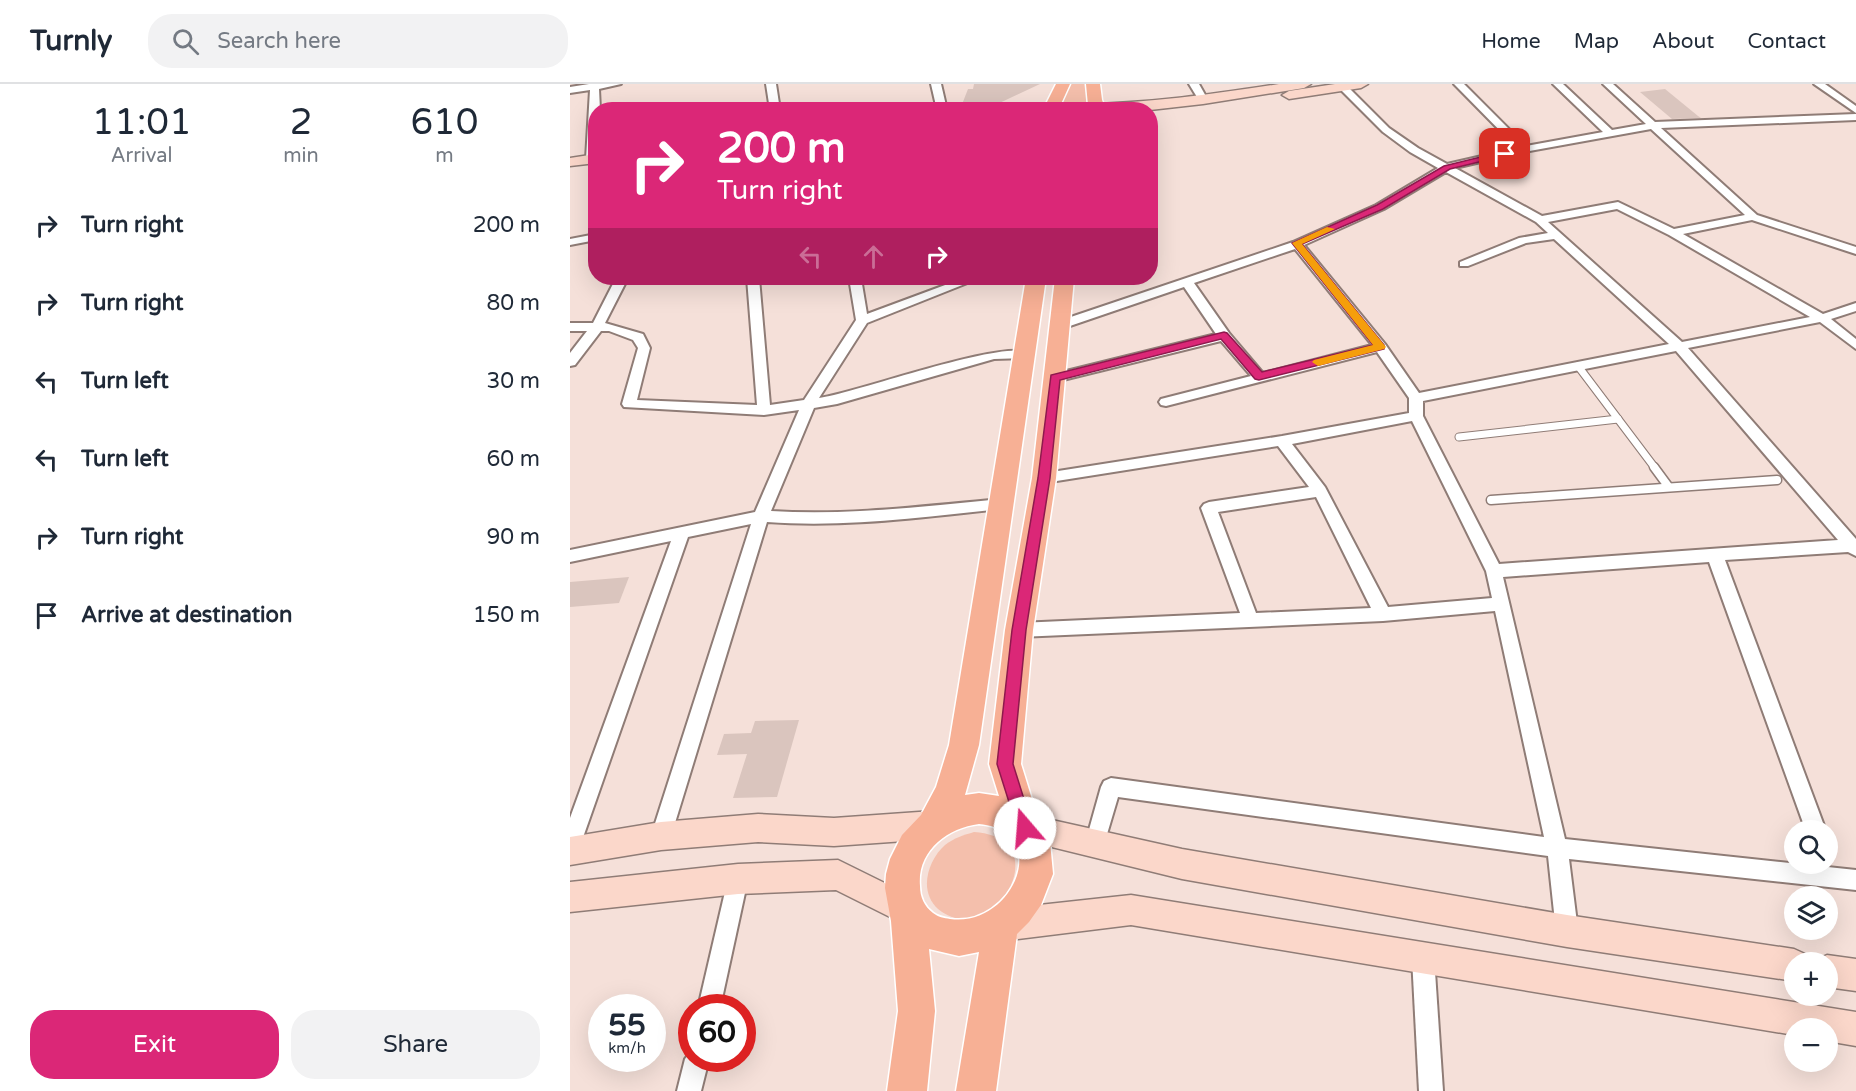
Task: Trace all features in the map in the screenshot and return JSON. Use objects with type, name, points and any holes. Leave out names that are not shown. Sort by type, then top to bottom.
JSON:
[{"type":"main road","points":[[1054,102],[1063,84]]},
{"type":"main road","points":[[1093,84],[1094,102]]},
{"type":"main road","points":[[907,1091],[916,1022],[908,911],[902,893],[903,872],[914,846],[933,825],[951,791],[964,745],[1035,285]]},
{"type":"main road","points":[[908,911],[921,926],[938,935],[959,938],[981,934],[1001,925],[1017,910],[1029,893],[1036,874],[1033,842],[1025,828],[1005,764],[1019,630],[1044,478],[1064,285]]},
{"type":"main road","points":[[933,825],[952,814],[972,809],[992,810],[1011,816],[1025,828]]},
{"type":"main road","points":[[976,1091],[1001,925]]},
{"type":"street","points":[[570,90],[594,85],[616,84]]},
{"type":"street","points":[[771,84],[774,102]]},
{"type":"street","points":[[936,84],[940,102]]},
{"type":"street","points":[[1194,84],[1203,100]]},
{"type":"street","points":[[1158,104],[1203,100],[1304,84]]},
{"type":"street","points":[[1158,118],[1361,84]]},
{"type":"street","points":[[1459,84],[1524,149]]},
{"type":"street","points":[[1558,84],[1611,134]]},
{"type":"street","points":[[1608,84],[1753,217],[1856,250]]},
{"type":"street","points":[[1819,84],[1856,110]]},
{"type":"street","points":[[594,85],[596,102]]},
{"type":"street","points":[[1343,87],[1386,130],[1414,150],[1540,219],[1678,346],[1855,546]]},
{"type":"street","points":[[1060,325],[1297,243],[1380,207],[1447,168],[1524,149],[1655,125],[1856,117]]},
{"type":"street","points":[[570,162],[588,161]]},
{"type":"street","points":[[570,172],[588,164]]},
{"type":"street","points":[[1540,219],[1618,205],[1673,233],[1822,318],[1856,345]]},
{"type":"street","points":[[1673,233],[1753,217]]},
{"type":"street","points":[[1464,264],[1523,240],[1556,235]]},
{"type":"street","points":[[570,242],[588,239]]},
{"type":"street","points":[[1297,243],[1380,347],[1416,398],[1416,416],[1494,571],[1557,848],[1567,930]]},
{"type":"street","points":[[1187,282],[1224,336],[1259,376]]},
{"type":"street","points":[[570,362],[597,327],[618,285]]},
{"type":"street","points":[[754,285],[764,410]]},
{"type":"street","points":[[856,285],[862,320]]},
{"type":"street","points":[[660,836],[761,516],[808,405],[862,320],[955,285]]},
{"type":"street","points":[[1416,398],[1822,318],[1856,307]]},
{"type":"street","points":[[570,327],[610,327],[638,337],[644,348],[629,404],[764,410],[808,405],[832,401],[993,355],[1024,354]]},
{"type":"street","points":[[1055,378],[1224,336]]},
{"type":"street","points":[[1166,402],[1259,376],[1380,347]]},
{"type":"street","points":[[1044,478],[1282,441],[1416,416]]},
{"type":"street","points":[[1282,441],[1320,491],[1383,614]]},
{"type":"street","points":[[1250,618],[1209,507],[1320,491]]},
{"type":"street","points":[[570,556],[761,516],[804,519],[890,515],[1001,504]]},
{"type":"street","points":[[570,846],[682,532]]},
{"type":"street","points":[[1494,571],[1855,546]]},
{"type":"street","points":[[1715,555],[1812,820]]},
{"type":"street","points":[[1019,630],[1250,618],[1383,614],[1503,604]]},
{"type":"street","points":[[1095,844],[1111,787],[1557,848],[1784,865]]},
{"type":"street","points":[[570,851],[660,836],[758,828],[834,832],[933,825]]},
{"type":"street","points":[[1025,828],[1182,864],[1784,964]]},
{"type":"street","points":[[1838,872],[1856,880]]},
{"type":"street","points":[[570,897],[738,879],[838,876],[908,911]]},
{"type":"street","points":[[712,994],[738,879]]},
{"type":"street","points":[[1001,925],[1131,910],[1856,1029]]},
{"type":"street","points":[[1423,957],[1431,1091]]},
{"type":"street","points":[[1838,972],[1856,975]]},
{"type":"street","points":[[689,1091],[694,1072]]},
{"type":"lane","points":[[1578,366],[1668,486]]},
{"type":"lane","points":[[1459,437],[1618,419]]},
{"type":"lane","points":[[1491,500],[1777,480]]},
{"type":"shaded area","points":[[1071,84],[1086,84],[1089,102],[1062,102]]},
{"type":"shaded area","points":[[974,832],[1000,839],[1013,853],[1015,871],[1009,889],[996,906],[979,916],[959,919],[938,909],[932,902],[928,894],[928,876],[934,859],[945,845]]},
{"type":"building","points":[[974,84],[1040,84],[1002,102],[963,102],[968,89],[973,89]]},
{"type":"building","points":[[1665,89],[1701,118],[1672,119],[1640,92]]},
{"type":"building","points":[[629,577],[619,603],[570,607],[570,582]]},
{"type":"building","points":[[799,720],[777,797],[733,798],[747,754],[717,755],[724,734],[751,733],[755,721]]},
{"type":"slow traffic","points":[[1318,362],[1380,347],[1297,243],[1330,229]]},
{"type":"route","points":[[1025,828],[1005,764],[1019,630],[1044,478],[1055,378],[1224,336],[1259,376],[1380,347],[1297,243],[1380,207],[1447,168],[1505,154]]}]
